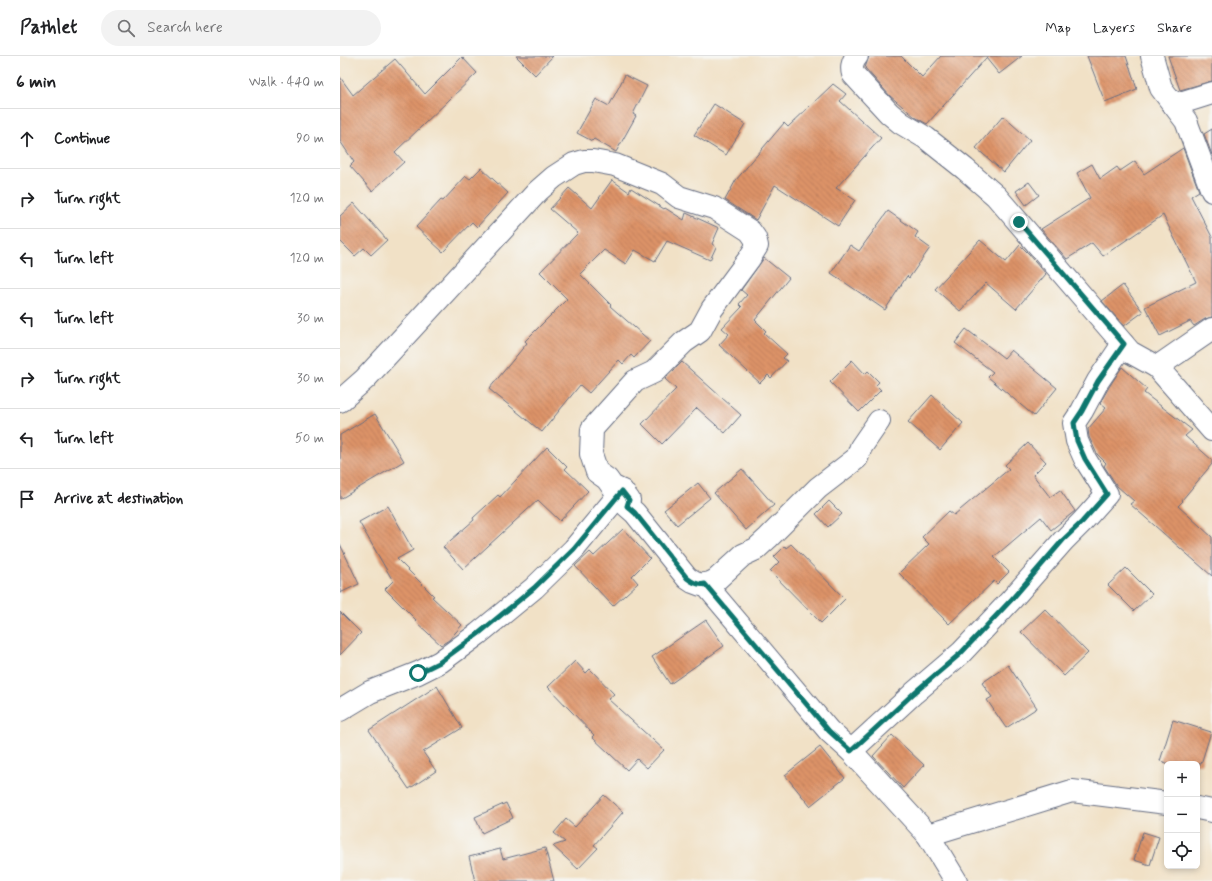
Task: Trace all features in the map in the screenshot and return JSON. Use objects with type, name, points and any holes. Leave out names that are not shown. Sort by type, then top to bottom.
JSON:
[{"type":"street","points":[[857,56],[853,61],[851,68],[853,74],[889,113],[901,123],[926,138],[996,196],[1130,352],[1157,367],[1212,430]]},
{"type":"street","points":[[1152,56],[1161,88],[1186,121],[1212,191]]},
{"type":"street","points":[[1174,105],[1212,93]]},
{"type":"street","points":[[340,401],[365,379],[502,228],[538,191],[554,177],[574,164],[584,160],[593,160],[615,165],[662,184],[679,197],[714,208],[750,231],[755,238],[757,246],[749,260],[712,309],[700,331],[684,342],[654,372],[635,381],[592,429],[591,454],[597,472],[607,479],[612,486],[622,491],[629,500],[627,506],[635,513],[687,578],[701,585],[716,580],[743,555],[756,548],[818,488],[857,458],[861,447],[879,421]]},
{"type":"street","points":[[1157,367],[1212,329]]},
{"type":"street","points":[[851,751],[914,693],[961,653],[1012,599],[1063,540],[1082,522],[1107,494],[1085,459],[1077,441],[1074,423],[1098,381],[1124,344]]},
{"type":"street","points":[[340,710],[370,692],[418,673],[440,662],[478,634],[534,588],[574,549],[622,491]]},
{"type":"street","points":[[705,584],[829,731],[851,751],[928,835],[956,881]]},
{"type":"street","points":[[928,835],[1072,791],[1164,803]]},
{"type":"street","points":[[1200,809],[1212,811]]},
{"type":"building","points":[[516,56],[553,56],[535,75]]},
{"type":"building","points":[[869,56],[901,56],[922,77],[941,56],[1022,56],[999,74],[986,58],[927,124],[915,117],[890,96],[865,68]]},
{"type":"building","points":[[1087,56],[1126,56],[1137,89],[1105,102]]},
{"type":"building","points":[[1168,56],[1212,56],[1212,81],[1180,90]]},
{"type":"building","points":[[462,57],[477,73],[395,152],[404,162],[372,191],[350,166],[354,162],[340,141],[340,77],[353,95],[395,59],[425,94]]},
{"type":"building","points":[[625,75],[647,86],[633,114],[636,116],[616,152],[594,139],[592,141],[577,133],[596,99],[609,106]]},
{"type":"building","points":[[833,84],[846,94],[840,101],[881,138],[836,188],[855,200],[838,226],[775,185],[756,220],[725,200],[736,180],[784,123],[788,127]]},
{"type":"building","points":[[714,104],[745,124],[726,155],[694,135]]},
{"type":"building","points":[[1003,116],[1030,140],[1004,172],[976,148]]},
{"type":"building","points":[[1212,129],[1212,155],[1204,134]]},
{"type":"building","points":[[1183,148],[1199,191],[1191,196],[1212,237],[1212,317],[1205,319],[1194,326],[1190,321],[1160,336],[1145,307],[1196,282],[1163,215],[1103,256],[1092,243],[1067,259],[1041,229],[1090,198],[1077,173],[1092,164],[1100,179],[1117,167],[1120,171],[1135,161],[1144,174]]},
{"type":"building","points":[[481,168],[508,193],[477,227],[472,222],[443,252],[416,227],[466,176],[470,179]]},
{"type":"building","points":[[612,180],[629,192],[631,188],[684,220],[686,213],[719,228],[712,244],[716,247],[710,260],[667,241],[655,261],[635,250],[626,264],[604,250],[580,274],[611,305],[610,306],[650,341],[634,358],[631,355],[623,364],[619,360],[589,393],[580,385],[542,432],[489,389],[527,343],[525,341],[567,299],[540,272],[578,233],[550,209],[569,188],[592,208]]},
{"type":"building","points":[[1029,182],[1039,195],[1026,205],[1016,191]]},
{"type":"building","points":[[354,203],[387,240],[371,255],[364,248],[355,256],[340,241],[340,216]]},
{"type":"building","points":[[888,211],[918,232],[915,237],[930,248],[909,278],[907,276],[885,310],[831,273],[850,245],[859,251]]},
{"type":"building","points":[[980,240],[1006,262],[1020,245],[1046,274],[1016,309],[986,283],[960,311],[935,289]]},
{"type":"building","points":[[764,258],[789,278],[755,320],[766,331],[764,333],[787,354],[783,358],[787,361],[771,378],[768,375],[760,383],[719,345],[729,334],[722,328],[742,307],[739,304],[747,295],[741,290]]},
{"type":"building","points":[[1123,285],[1143,312],[1124,326],[1102,301]]},
{"type":"building","points":[[966,329],[1004,358],[1011,350],[1057,388],[1034,416],[988,377],[993,372],[955,343]]},
{"type":"building","points":[[852,360],[865,374],[868,371],[879,382],[876,385],[881,390],[859,412],[830,382]]},
{"type":"building","points":[[682,362],[741,415],[725,433],[697,408],[662,444],[642,424],[676,389],[665,379]]},
{"type":"building","points":[[1122,367],[1147,389],[1144,393],[1192,430],[1185,436],[1212,460],[1212,464],[1178,506],[1212,537],[1212,576],[1130,504],[1134,501],[1117,486],[1104,466],[1106,463],[1097,454],[1089,437],[1088,429],[1106,408],[1100,403]]},
{"type":"building","points":[[932,395],[963,423],[940,450],[908,422]]},
{"type":"building","points":[[375,414],[404,461],[340,499],[340,435]]},
{"type":"building","points":[[1028,443],[1046,462],[1033,475],[1050,497],[1060,490],[1075,511],[1051,530],[1041,517],[994,557],[1009,572],[997,584],[994,581],[949,624],[899,573],[929,544],[922,537],[949,511],[954,515],[1009,469],[1005,465]]},
{"type":"building","points":[[547,447],[567,467],[565,469],[588,491],[560,521],[538,500],[463,569],[443,547],[474,520],[473,518],[498,495],[500,497]]},
{"type":"building","points":[[742,469],[774,505],[746,530],[714,493]]},
{"type":"building","points":[[698,483],[710,498],[677,525],[664,510]]},
{"type":"building","points":[[829,501],[842,514],[828,527],[816,514]]},
{"type":"building","points":[[388,506],[413,550],[397,559],[434,596],[432,597],[462,625],[449,640],[441,645],[415,621],[416,620],[385,589],[393,581],[359,522]]},
{"type":"building","points":[[623,529],[650,558],[632,576],[638,583],[613,606],[575,566],[590,552],[594,556]]},
{"type":"building","points":[[340,544],[359,584],[340,593]]},
{"type":"building","points":[[791,544],[845,599],[821,623],[770,571],[779,562],[774,557],[785,546],[786,548]]},
{"type":"building","points":[[1126,568],[1152,594],[1134,611],[1108,585]]},
{"type":"building","points":[[1045,609],[1088,653],[1064,676],[1021,632]]},
{"type":"building","points":[[340,612],[361,633],[340,655]]},
{"type":"building","points":[[706,620],[724,646],[670,684],[652,657]]},
{"type":"building","points":[[575,661],[586,673],[590,669],[614,694],[608,699],[664,750],[647,768],[637,759],[627,770],[592,737],[594,735],[548,687]]},
{"type":"building","points":[[1008,665],[1037,708],[1006,728],[987,700],[992,697],[982,683]]},
{"type":"building","points":[[437,686],[462,728],[423,752],[436,771],[409,789],[369,730]]},
{"type":"building","points":[[1173,720],[1211,732],[1201,764],[1200,761],[1164,762],[1160,761]]},
{"type":"building","points":[[892,735],[924,765],[903,788],[873,756]]},
{"type":"building","points":[[820,747],[845,778],[810,806],[785,775]]},
{"type":"building","points":[[604,795],[623,812],[594,845],[598,848],[578,869],[553,846],[565,842],[554,833],[566,819],[575,827]]},
{"type":"building","points":[[506,803],[513,818],[482,833],[475,817]]},
{"type":"building","points":[[1143,832],[1159,837],[1150,865],[1134,860]]},
{"type":"building","points":[[545,848],[554,881],[475,881],[469,857],[500,849],[503,859]]},
{"type":"route","points":[[418,673],[440,662],[478,634],[534,588],[574,549],[622,491],[629,500],[627,506],[635,513],[687,578],[692,582],[701,585],[705,584],[829,731],[851,751],[914,693],[961,653],[1012,599],[1063,540],[1082,522],[1107,494],[1085,459],[1077,441],[1074,423],[1098,381],[1124,344],[1019,222]]}]
